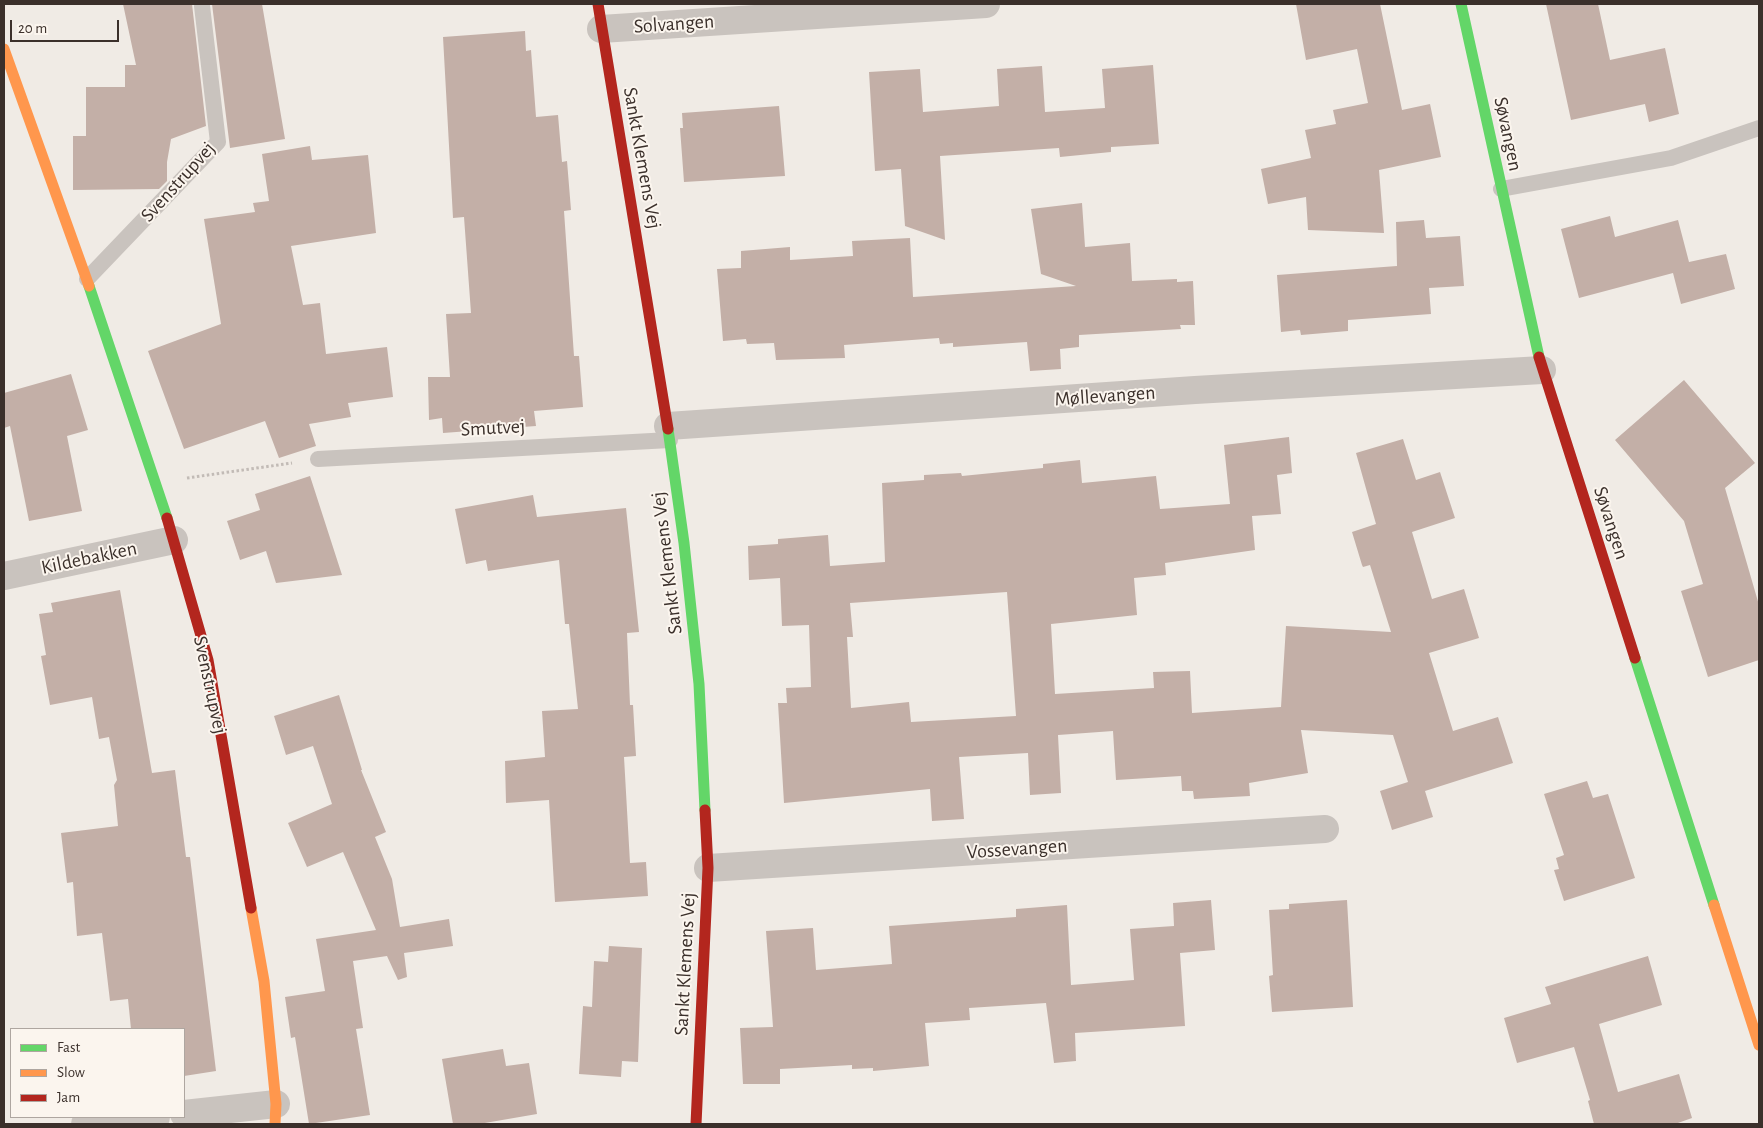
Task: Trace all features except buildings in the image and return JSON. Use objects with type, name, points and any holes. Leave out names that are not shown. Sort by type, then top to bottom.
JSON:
[{"type":"street","name":"Solvangen","points":[[599,16],[986,4]]},
{"type":"street","name":"Søvangen","points":[[1461,4],[1542,370],[1759,1045]]},
{"type":"street","name":"Sankt Klemens Vej","points":[[599,16],[669,433],[684,543],[699,684],[708,868],[696,1124]]},
{"type":"street","name":"Svenstrupvej","points":[[4,49],[87,280],[174,540],[208,660],[264,981],[275,1114],[185,1114]]},
{"type":"street","name":"Møllevangen","points":[[669,433],[1176,391],[1542,370]]},
{"type":"street","name":"Kildebakken","points":[[4,576],[174,540]]},
{"type":"street","name":"Vossevangen","points":[[708,868],[1325,830]]},
{"type":"street","points":[[85,1124],[146,1118]]},
{"type":"lane","name":"Svenstrupvej","points":[[87,280],[218,142],[202,6]]},
{"type":"lane","points":[[1501,189],[1671,158],[1759,128]]},
{"type":"lane","name":"Smutvej","points":[[318,459],[669,433]]},
{"type":"path","points":[[154,484],[318,459]]},
{"type":"traffic: fast","points":[[1461,4],[1539,357]]},
{"type":"traffic: fast","points":[[89,286],[167,518]]},
{"type":"traffic: fast","points":[[668,429],[684,543],[699,684],[705,810]]},
{"type":"traffic: fast","points":[[1635,658],[1714,905]]},
{"type":"traffic: slow","points":[[4,49],[89,286]]},
{"type":"traffic: slow","points":[[1714,905],[1759,1045]]},
{"type":"traffic: slow","points":[[251,908],[264,981],[276,1104],[275,1124]]},
{"type":"traffic: jam","points":[[598,4],[668,429]]},
{"type":"traffic: jam","points":[[1539,357],[1635,658]]},
{"type":"traffic: jam","points":[[167,518],[208,660],[251,908]]},
{"type":"traffic: jam","points":[[696,1124],[708,868],[705,810]]}]
